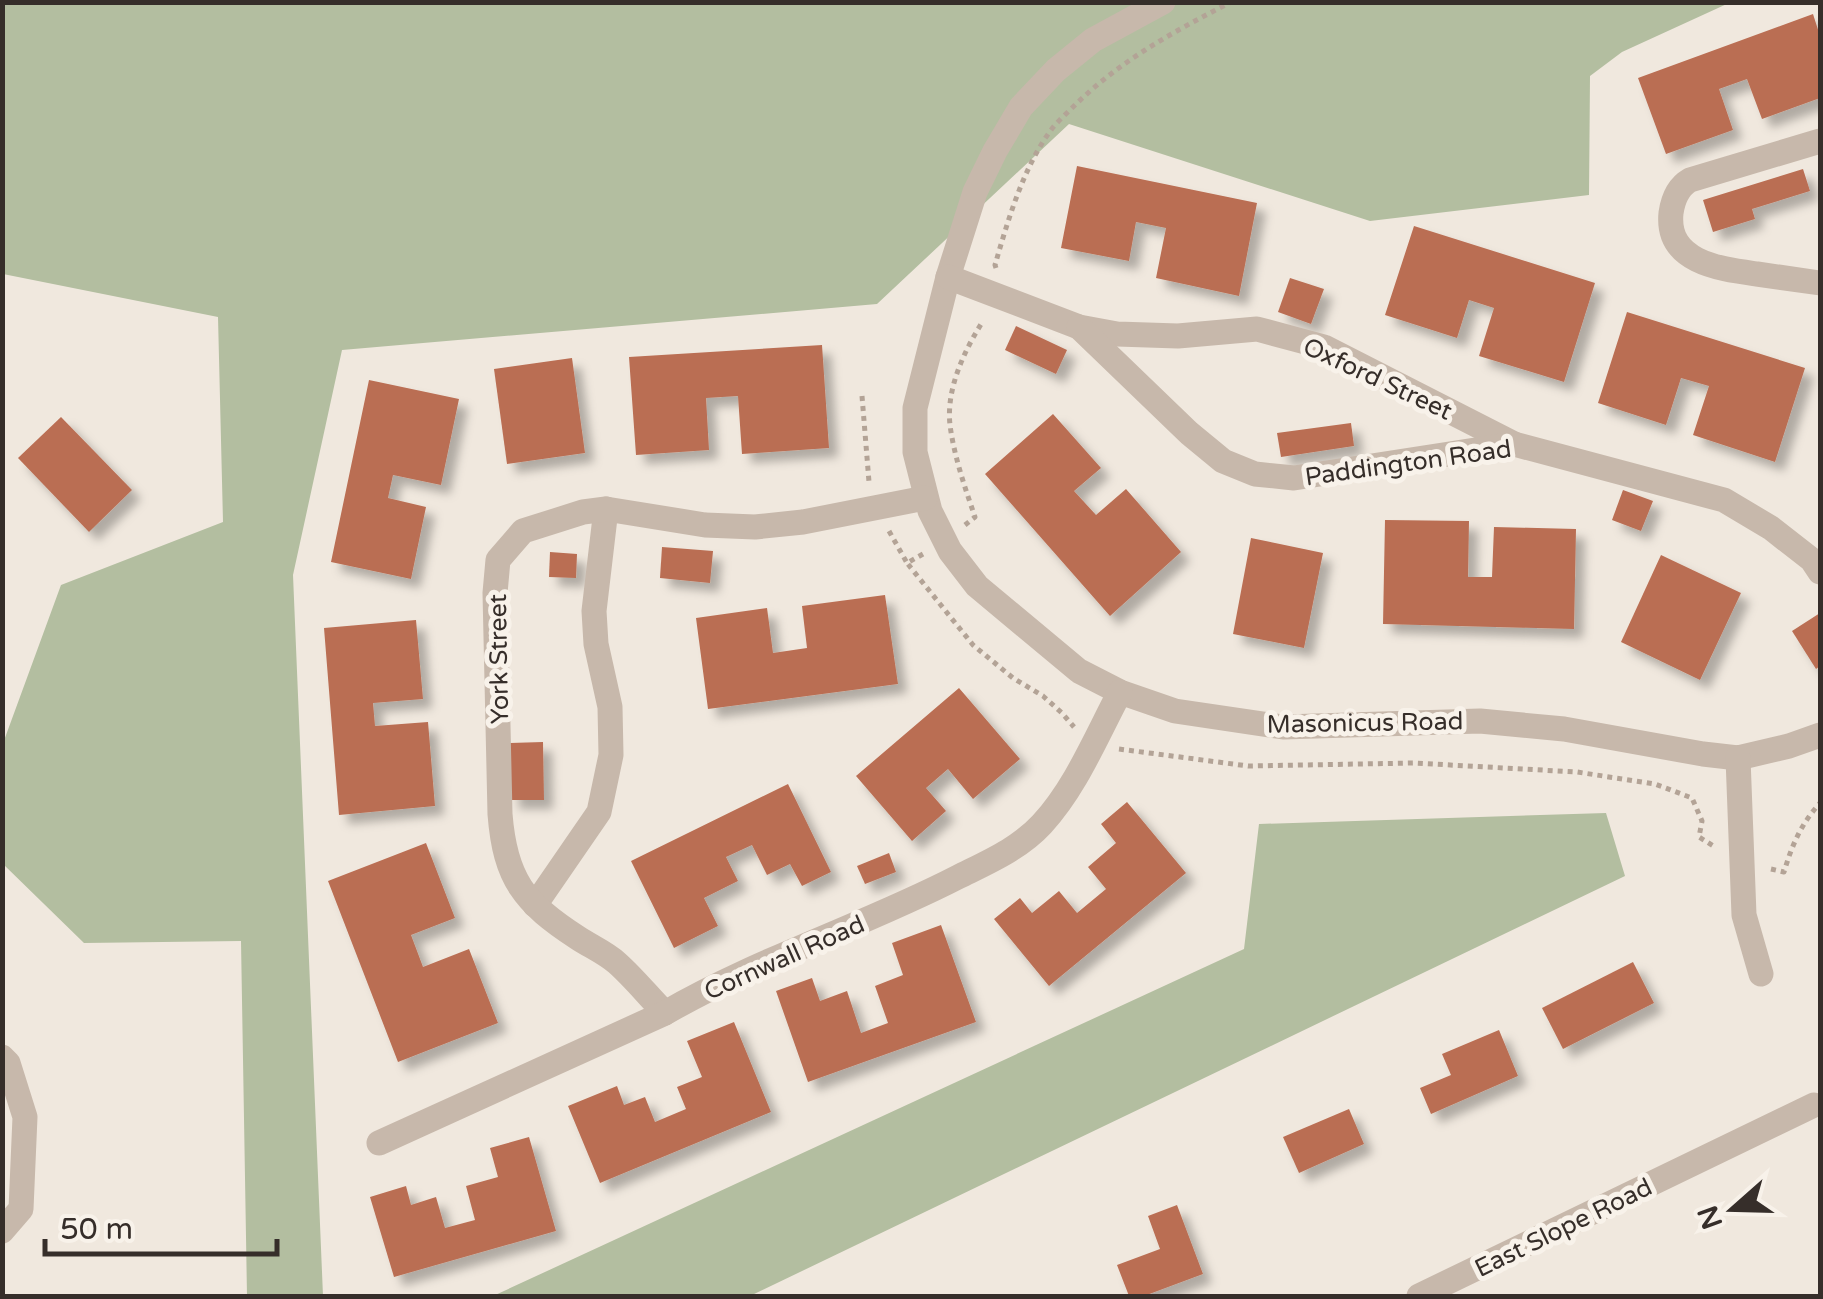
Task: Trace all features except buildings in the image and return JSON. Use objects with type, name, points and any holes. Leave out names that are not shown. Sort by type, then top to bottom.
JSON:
[{"type":"street","name":"Masonicus Road","points":[[1163,2],[1093,40],[1056,70],[1021,107],[975,192],[948,277],[915,408],[915,452],[925,498],[945,542],[977,586],[1079,671],[1120,692],[1175,711],[1283,727],[1480,721],[1564,730],[1738,758],[1820,735]]},
{"type":"street","points":[[1820,141],[1682,184],[1672,202],[1670,222],[1676,240],[1687,254],[1704,264],[1820,283]]},
{"type":"street","name":"Oxford Street","points":[[948,277],[1079,327],[1163,336],[1257,329],[1324,347],[1514,444]]},
{"type":"street","name":"Paddington Road","points":[[1079,327],[1223,461],[1256,474],[1294,478],[1514,444],[1724,500],[1771,528],[1812,560],[1820,572]]},
{"type":"street","name":"York Street","points":[[665,1013],[618,964],[534,905],[514,878],[503,849],[498,560],[523,531],[583,512],[606,509],[705,525],[754,527],[804,522],[925,498]]},
{"type":"street","points":[[534,905],[599,812],[612,755],[610,707],[596,644],[594,611],[606,509]]},
{"type":"street","name":"Cornwall Road","points":[[378,1144],[707,991],[919,898],[1011,851],[1040,827],[1064,798],[1120,692]]},
{"type":"street","points":[[1738,758],[1744,915],[1762,974]]},
{"type":"street","points":[[2,1057],[8,1064],[25,1117],[21,1209],[2,1230]]},
{"type":"street","name":"East Slope Road","points":[[1419,1296],[1814,1105]]},
{"type":"path","points":[[1231,2],[1163,37],[1098,82],[1051,129],[1006,228],[995,264],[998,273],[993,294],[955,381],[950,422],[974,518],[945,542],[907,563],[973,644],[1012,678],[1043,696],[1074,728],[1096,736],[1112,748],[1248,766],[1414,763],[1632,779],[1692,798],[1702,821],[1699,837],[1742,862],[1784,872],[1792,844],[1820,803]]},
{"type":"green space","points":[[3,3],[1729,3],[1622,52],[1590,76],[1589,195],[1370,221],[1069,124],[877,304],[342,350],[293,575],[323,1296],[247,1296],[241,941],[84,943],[3,864],[2,746],[61,585],[223,522],[218,317],[3,274]]},
{"type":"green space","points":[[1606,813],[1625,876],[750,1296],[493,1296],[1244,949],[1259,824]]}]
